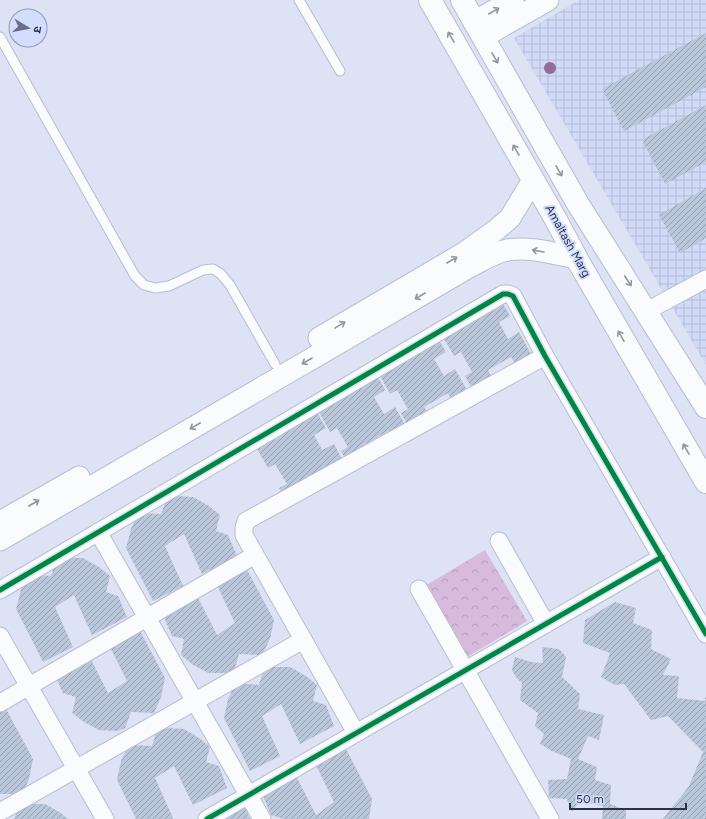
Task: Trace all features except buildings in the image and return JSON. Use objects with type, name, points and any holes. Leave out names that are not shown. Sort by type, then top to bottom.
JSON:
[{"type":"main road","name":"Amaltash Marg","points":[[430,0],[576,258],[706,482]]},
{"type":"main road","points":[[462,0],[578,204],[647,311],[706,407]]},
{"type":"street","points":[[479,30],[513,0]]},
{"type":"street","points":[[479,30],[548,0]]},
{"type":"street","points":[[0,540],[380,310],[504,224],[510,218],[533,180]]},
{"type":"street","points":[[504,224],[501,235],[502,242],[505,246],[515,249],[530,250],[576,258]]},
{"type":"street","points":[[0,522],[275,364],[380,310],[471,266],[499,253],[515,249]]},
{"type":"street","points":[[647,311],[706,279]]},
{"type":"street","points":[[0,590],[503,294],[508,294],[513,296],[706,634]]},
{"type":"street","points":[[356,733],[244,535],[246,521],[546,356]]},
{"type":"street","points":[[98,532],[262,819]]},
{"type":"street","points":[[499,541],[546,624]]},
{"type":"street","points":[[0,703],[255,555]]},
{"type":"street","points":[[207,819],[662,557]]},
{"type":"street","points":[[419,589],[550,819]]},
{"type":"street","points":[[0,636],[105,819]]},
{"type":"street","points":[[0,812],[303,640]]},
{"type":"lane","points":[[299,0],[340,71]]},
{"type":"lane","points":[[0,37],[135,276],[144,285],[155,288],[169,286],[203,270],[213,269],[221,274],[230,285],[275,364]]},
{"type":"shaded area","points":[[579,0],[706,0],[706,365],[514,38]]},
{"type":"green space","points":[[485,550],[527,621],[467,657],[425,586]]},
{"type":"cycle path","points":[[0,590],[503,294],[508,294],[513,296],[545,356],[706,634]]},
{"type":"cycle path","points":[[207,819],[662,557]]}]
